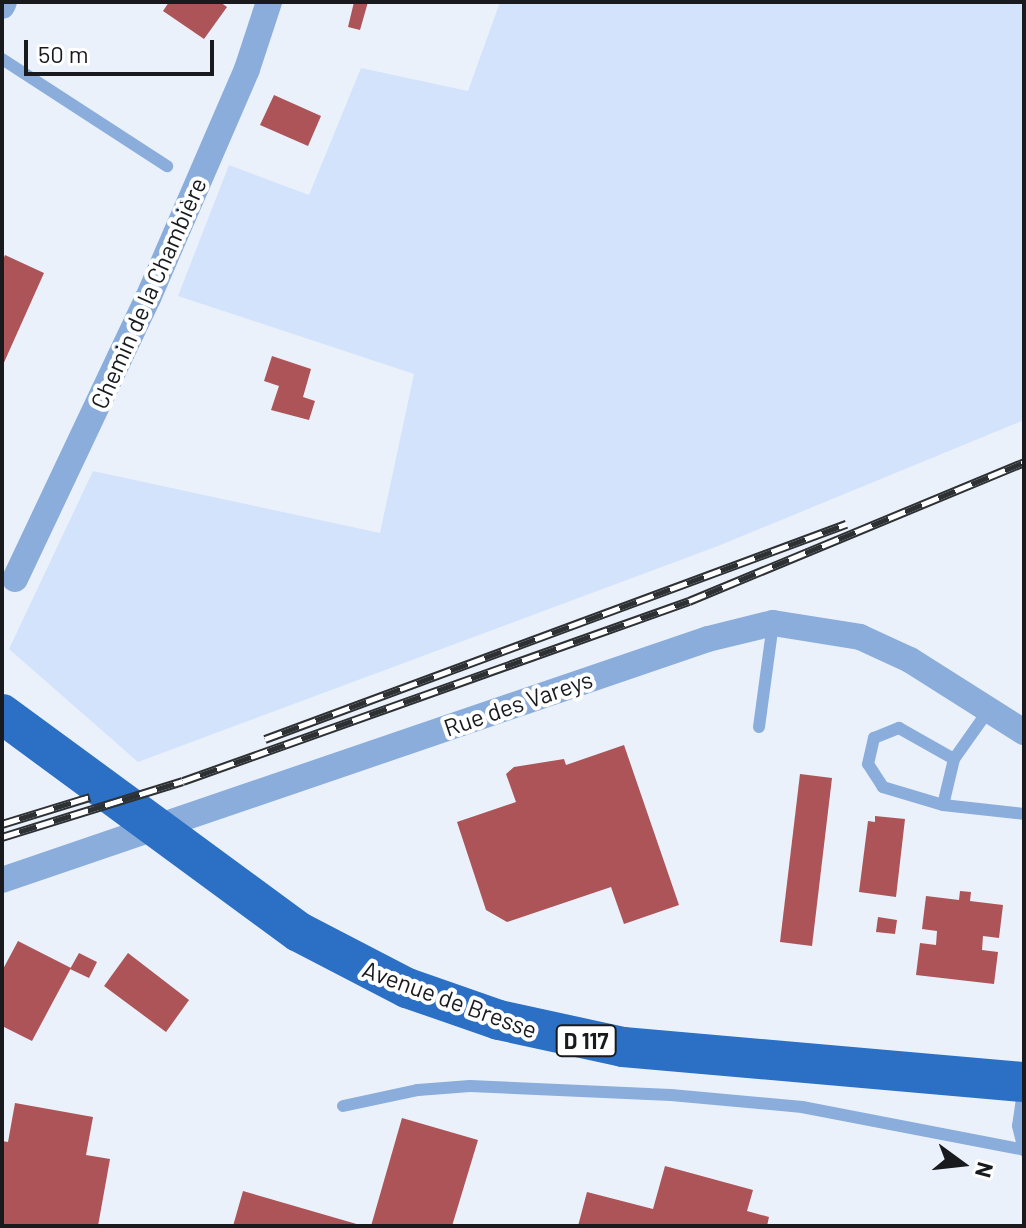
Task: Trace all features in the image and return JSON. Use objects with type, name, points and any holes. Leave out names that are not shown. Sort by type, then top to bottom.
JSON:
[{"type":"main road","name":"Avenue de Bresse","points":[[2,714],[299,932],[356,966],[499,1020],[623,1047],[1024,1083]]},
{"type":"street","name":"Chemin de la Chambière","points":[[15,579],[148,298],[247,69],[269,2]]},
{"type":"street","name":"Rue des Vareys","points":[[2,880],[708,639],[773,623],[860,637],[910,660],[1024,732]]},
{"type":"lane","points":[[2,59],[167,166]]},
{"type":"lane","points":[[759,727],[773,623]]},
{"type":"lane","points":[[943,805],[954,759],[988,711]]},
{"type":"lane","points":[[954,759],[899,728],[874,738],[868,764],[883,787],[943,805],[1024,814]]},
{"type":"lane","points":[[343,1106],[418,1090],[470,1086],[671,1095],[802,1107],[1022,1150],[1024,1083]]},
{"type":"shaded area","points":[[500,2],[1024,2],[1024,420],[718,546],[138,762],[9,649],[93,471],[380,533],[414,374],[178,296],[229,165],[309,195],[361,68],[468,91]]},
{"type":"building","points":[[169,2],[220,2],[227,7],[204,39],[163,11]]},
{"type":"building","points":[[354,2],[368,2],[360,30],[348,27]]},
{"type":"building","points":[[274,95],[321,116],[308,146],[260,125]]},
{"type":"building","points":[[5,255],[44,273],[2,367],[2,262]]},
{"type":"building","points":[[272,356],[311,369],[303,397],[315,401],[309,420],[271,410],[279,386],[264,381]]},
{"type":"building","points":[[624,745],[679,905],[624,924],[611,887],[507,922],[486,910],[457,822],[516,802],[506,774],[514,767],[564,759],[566,765]]},
{"type":"building","points":[[800,774],[832,778],[812,946],[780,942]]},
{"type":"building","points":[[875,816],[905,819],[896,897],[859,892],[868,821],[875,822]]},
{"type":"building","points":[[960,891],[971,892],[970,901],[1003,905],[999,938],[983,936],[982,950],[998,952],[994,984],[916,975],[920,943],[936,945],[937,931],[922,929],[926,896],[959,900]]},
{"type":"building","points":[[878,917],[897,920],[895,934],[876,932]]},
{"type":"building","points":[[18,941],[71,968],[32,1041],[2,1026],[2,971]]},
{"type":"building","points":[[79,953],[97,962],[89,978],[70,969]]},
{"type":"building","points":[[128,953],[189,1000],[166,1032],[104,986]]},
{"type":"building","points":[[15,1103],[93,1117],[86,1155],[110,1159],[98,1226],[2,1226],[2,1141],[8,1142]]},
{"type":"building","points":[[402,1118],[478,1140],[452,1226],[371,1226]]},
{"type":"building","points":[[665,1166],[753,1190],[747,1211],[769,1217],[767,1226],[578,1226],[587,1192],[653,1209]]},
{"type":"building","points":[[243,1191],[360,1225],[360,1226],[233,1226]]},
{"type":"railway","points":[[2,837],[183,781],[689,601],[1024,462]]},
{"type":"railway","points":[[265,739],[846,524]]},
{"type":"railway","points":[[2,824],[90,797]]}]
